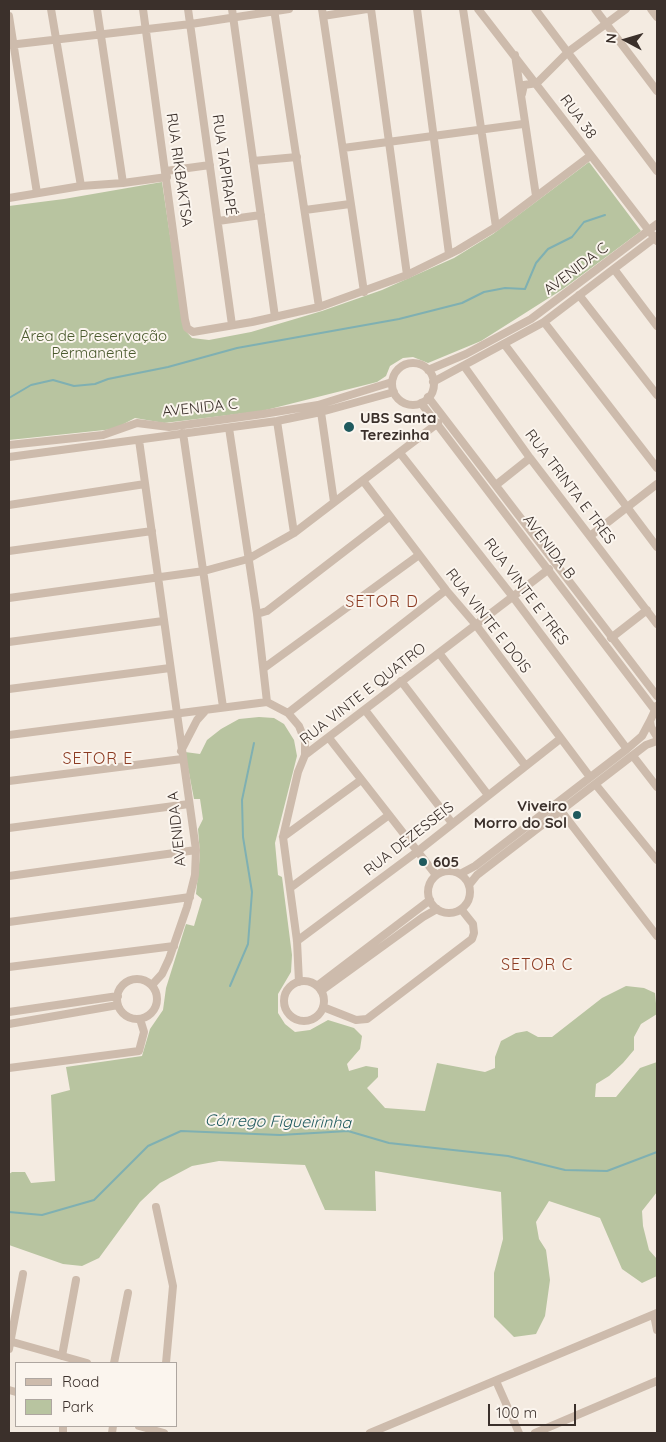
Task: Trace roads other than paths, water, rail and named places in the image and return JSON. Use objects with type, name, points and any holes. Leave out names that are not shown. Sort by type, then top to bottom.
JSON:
[{"type":"street","points":[[51,9],[81,186]]},
{"type":"street","points":[[97,9],[123,183]]},
{"type":"street","name":"RUA RIKBAKTSA","points":[[143,9],[187,328],[193,332],[232,325]]},
{"type":"street","name":"RUA TAPIRAPÉ","points":[[188,9],[232,325]]},
{"type":"street","points":[[232,9],[275,318]]},
{"type":"street","points":[[10,45],[191,24],[289,9]]},
{"type":"street","points":[[364,292],[322,12],[369,9],[408,275]]},
{"type":"street","points":[[418,9],[450,254]]},
{"type":"street","points":[[463,9],[496,227]]},
{"type":"street","points":[[465,24],[470,13],[478,9]]},
{"type":"street","name":"RUA 38","points":[[478,9],[537,82],[590,156],[656,238]]},
{"type":"street","points":[[535,9],[657,171]]},
{"type":"street","points":[[595,9],[657,91]]},
{"type":"street","points":[[521,100],[524,85],[537,82],[568,52],[626,9]]},
{"type":"street","points":[[651,9],[657,17]]},
{"type":"street","points":[[274,10],[320,307]]},
{"type":"street","points":[[9,16],[10,45],[37,193]]},
{"type":"street","points":[[515,54],[523,124],[536,196]]},
{"type":"street","points":[[343,148],[523,124]]},
{"type":"street","points":[[232,325],[275,318],[320,307],[408,275],[450,254],[496,227],[590,156]]},
{"type":"street","points":[[253,161],[297,157]]},
{"type":"street","points":[[9,198],[81,186],[123,183],[210,165]]},
{"type":"street","points":[[305,210],[350,204]]},
{"type":"street","points":[[218,220],[261,215]]},
{"type":"street","name":"AVENIDA C","points":[[428,370],[466,354],[531,319],[657,224]]},
{"type":"street","name":"AVENIDA C","points":[[433,382],[505,345],[544,322],[656,238]]},
{"type":"street","points":[[614,269],[657,326]]},
{"type":"street","points":[[579,295],[657,395]]},
{"type":"street","points":[[544,322],[657,468]]},
{"type":"street","points":[[505,345],[657,547]]},
{"type":"street","points":[[417,363],[428,370],[433,382],[428,397],[421,402],[410,404],[403,402],[394,392],[392,382],[395,373],[405,364],[417,363]]},
{"type":"street","name":"RUA TRINTA E TRES","points":[[464,366],[530,458],[657,624]]},
{"type":"street","name":"AVENIDA C","points":[[9,445],[103,435],[137,423],[169,427],[318,405],[392,382]]},
{"type":"street","name":"AVENIDA C","points":[[9,457],[277,421],[321,412],[394,392]]},
{"type":"street","name":"AVENIDA B","points":[[428,397],[610,638],[657,696]]},
{"type":"street","name":"AVENIDA B","points":[[421,402],[656,708]]},
{"type":"street","points":[[321,412],[334,502]]},
{"type":"street","points":[[277,421],[294,533]]},
{"type":"street","points":[[126,428],[127,437],[139,440],[151,430],[146,424]]},
{"type":"street","points":[[9,598],[204,571],[248,559],[294,533],[334,502],[364,482],[438,424]]},
{"type":"street","points":[[229,428],[258,614],[267,702]]},
{"type":"street","points":[[182,433],[223,707]]},
{"type":"street","name":"AVENIDA A","points":[[139,440],[196,850],[195,874],[190,897],[174,946],[162,974],[152,986]]},
{"type":"street","name":"RUA VINTE E TRES","points":[[400,452],[513,597],[627,749]]},
{"type":"street","points":[[496,485],[530,458]]},
{"type":"street","name":"RUA VINTE E DOIS","points":[[364,482],[418,555],[476,625],[590,777]]},
{"type":"street","points":[[9,505],[145,484]]},
{"type":"street","points":[[590,536],[657,484]]},
{"type":"street","points":[[258,614],[267,611],[389,517]]},
{"type":"street","points":[[9,551],[152,531]]},
{"type":"street","points":[[264,668],[418,555]]},
{"type":"street","name":"RUA VINTE E QUATRO","points":[[299,982],[297,941],[283,837],[298,772],[305,754],[329,738],[549,569]]},
{"type":"street","points":[[288,712],[446,590]]},
{"type":"street","points":[[610,638],[647,610]]},
{"type":"street","points":[[9,642],[163,621]]},
{"type":"street","points":[[439,653],[525,766]]},
{"type":"street","points":[[9,689],[170,668]]},
{"type":"street","points":[[402,681],[488,795]]},
{"type":"street","points":[[9,735],[267,702],[288,712],[299,726],[305,741],[305,754]]},
{"type":"street","points":[[460,874],[475,866],[627,749],[642,736],[656,708]]},
{"type":"street","points":[[9,781],[182,755],[197,720],[206,710]]},
{"type":"street","points":[[365,710],[452,823]]},
{"type":"street","points":[[650,721],[657,737]]},
{"type":"street","points":[[329,738],[436,875]]},
{"type":"street","name":"RUA DEZESSEIS","points":[[297,941],[418,851],[560,739]]},
{"type":"street","points":[[468,885],[477,875],[646,745],[657,742]]},
{"type":"street","points":[[633,756],[657,787]]},
{"type":"street","points":[[283,837],[362,780]]},
{"type":"street","points":[[596,785],[657,860]]},
{"type":"street","points":[[9,828],[189,804]]},
{"type":"street","points":[[561,811],[657,936]]},
{"type":"street","points":[[290,888],[389,815]]},
{"type":"street","points":[[9,876],[196,850]]},
{"type":"street","points":[[448,871],[460,874],[468,885],[469,898],[461,909],[450,913],[437,909],[430,900],[429,886],[436,875],[448,871]]},
{"type":"street","points":[[9,922],[190,897]]},
{"type":"street","points":[[319,988],[430,900]]},
{"type":"street","points":[[319,988],[437,909]]},
{"type":"street","points":[[323,1008],[356,1020],[366,1020],[472,939],[474,933],[473,924],[461,909]]},
{"type":"street","points":[[9,967],[174,946]]},
{"type":"street","points":[[141,980],[152,986],[157,997],[155,1009],[151,1014],[140,1019],[129,1018],[118,1001],[123,985],[128,981],[141,980]]},
{"type":"street","points":[[299,982],[311,982],[319,988],[323,1008],[315,1018],[309,1021],[296,1019],[290,1015],[286,1009],[285,996],[288,990],[299,982]]},
{"type":"street","points":[[9,1012],[118,1001]]},
{"type":"street","points":[[9,1024],[118,1001]]},
{"type":"street","points":[[10,1069],[139,1051],[144,1041],[144,1032],[140,1019]]},
{"type":"street","points":[[156,1207],[173,1286],[166,1362]]},
{"type":"street","points":[[24,1274],[9,1344],[83,1362]]},
{"type":"street","points":[[62,1356],[76,1280]]},
{"type":"street","points":[[114,1362],[128,1293]]},
{"type":"street","points":[[370,1433],[656,1314],[657,1330]]},
{"type":"street","points":[[496,1381],[519,1433]]},
{"type":"street","points":[[535,1433],[657,1381]]},
{"type":"street","points":[[143,1427],[164,1433]]},
{"type":"waterway","points":[[9,398],[31,385],[53,380],[74,386],[95,384],[108,379],[168,367],[237,348],[399,319],[462,303],[484,292],[505,288],[525,289],[536,263],[548,249],[572,237],[584,222],[605,215]]},
{"type":"waterway","points":[[230,986],[248,944],[252,892],[243,837],[242,800],[254,743]]},
{"type":"waterway","name":"Córrego Figueirinha","points":[[9,1212],[42,1215],[94,1200],[148,1146],[181,1131],[280,1135],[348,1131],[389,1143],[508,1156],[565,1170],[607,1171],[657,1152]]},
{"type":"place","name":"UBS Santa Terezinha","points":[[349,427]]},
{"type":"place","name":"Viveiro Morro do Sol","points":[[577,815]]},
{"type":"place","name":"605","points":[[423,862]]},
{"type":"district","name":"SETOR D","points":[[382,602]]},
{"type":"district","name":"SETOR E","points":[[98,759]]},
{"type":"district","name":"SETOR C","points":[[537,965]]},
{"type":"park label","name":"Área de Preservação Permanente","points":[[94,344]]}]
